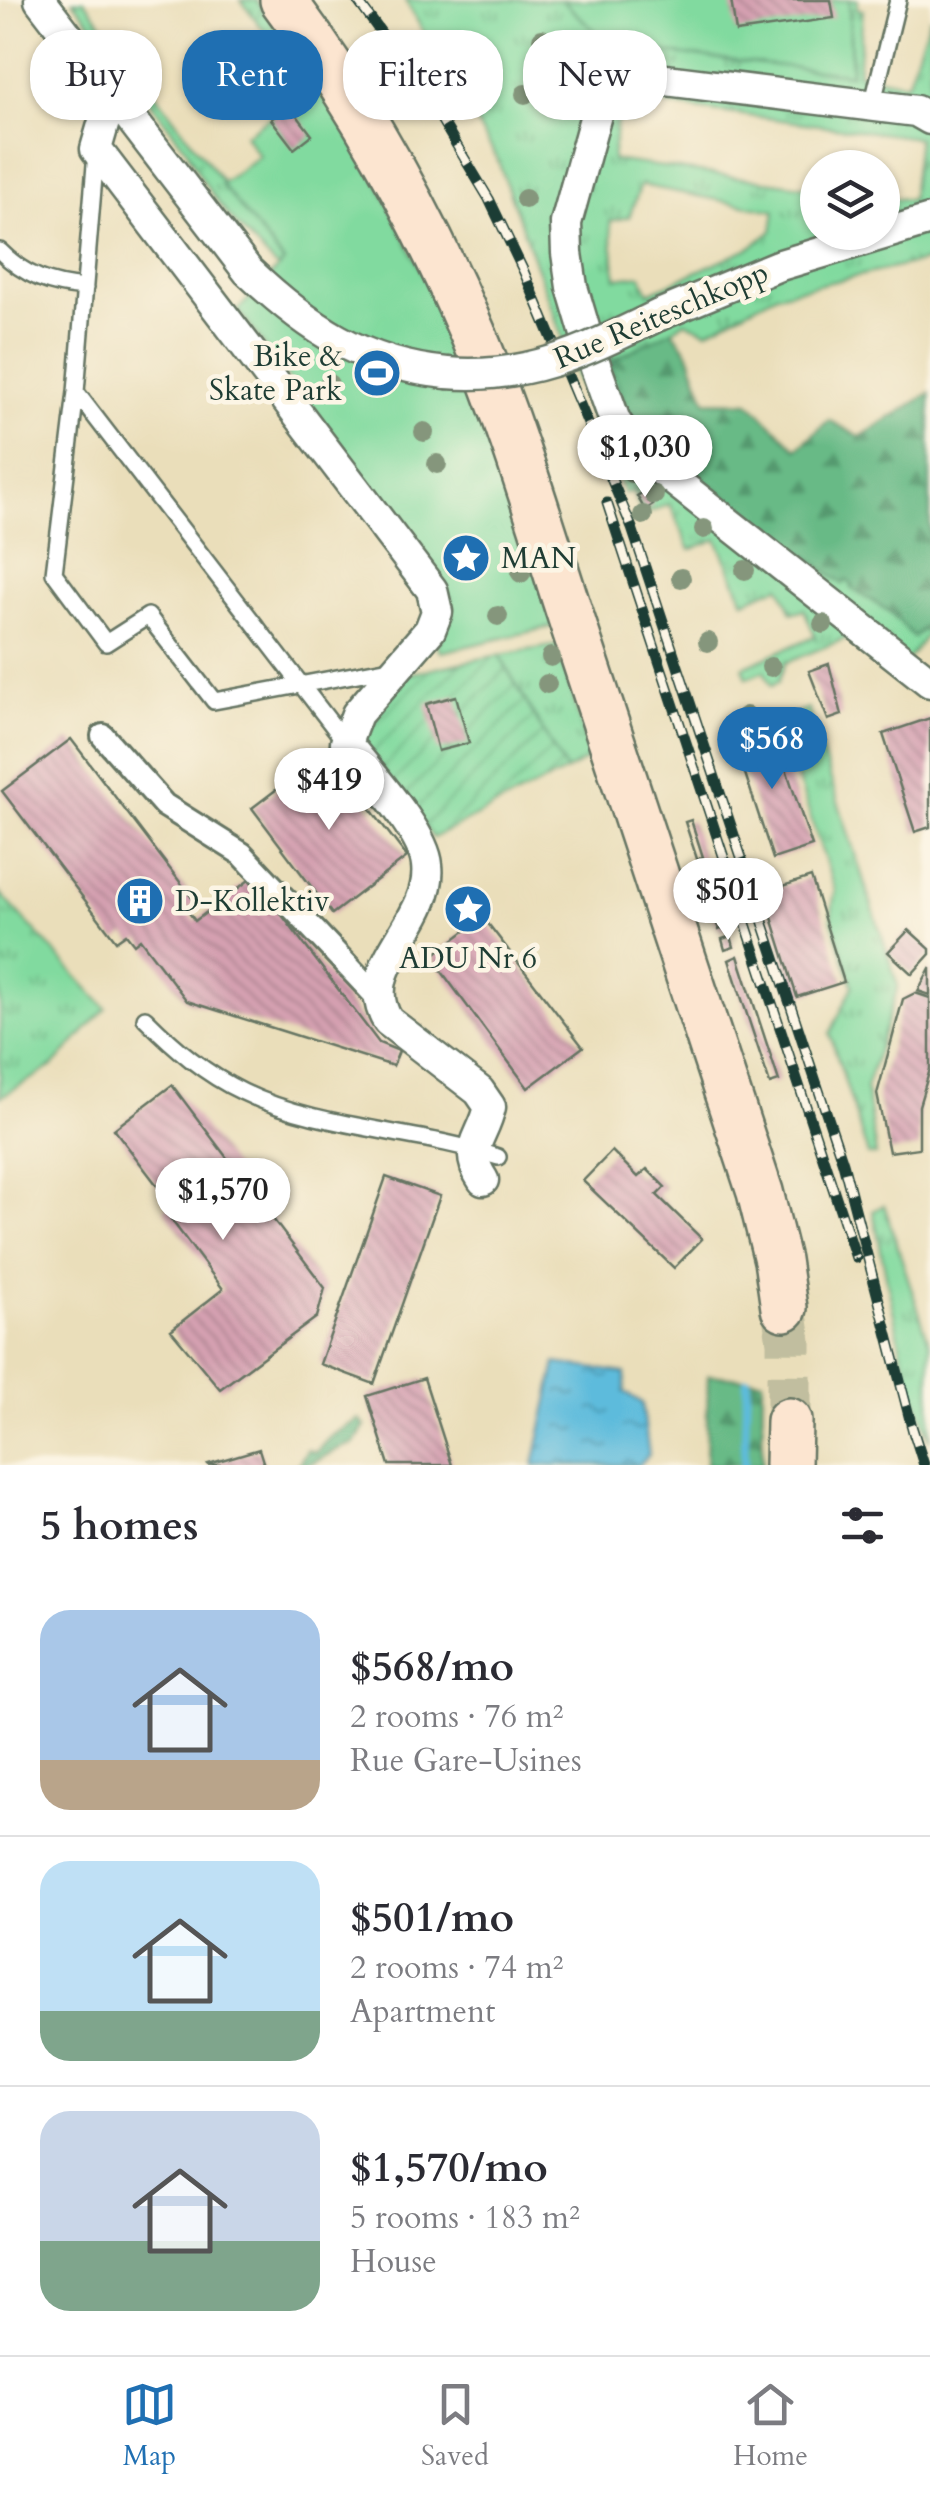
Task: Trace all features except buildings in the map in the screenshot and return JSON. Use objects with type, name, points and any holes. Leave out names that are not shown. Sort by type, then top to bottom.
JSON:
[{"type":"main road","points":[[283,0],[337,78],[425,230],[479,351],[760,1192],[784,1308]]},
{"type":"street","points":[[40,0],[63,30]]},
{"type":"street","points":[[930,119],[916,111],[633,79],[605,96],[566,223],[572,287],[596,368],[614,421],[633,448],[930,682]]},
{"type":"street","points":[[104,120],[96,149],[432,590],[437,612],[430,630],[357,714],[346,743],[420,840],[428,862],[428,886],[421,908],[383,972],[378,998],[388,1021],[478,1091],[490,1108],[485,1162]]},
{"type":"street","name":"Rue Reiteschkopp","points":[[131,120],[214,228],[287,308],[328,337],[374,358],[422,371],[472,375],[522,371],[574,356],[741,278],[930,220]]},
{"type":"street","points":[[103,736],[164,805],[242,854],[378,998]]},
{"type":"lane","points":[[872,106],[898,0]]},
{"type":"lane","points":[[96,149],[76,392],[54,573],[106,643],[148,616],[214,701],[398,667]]},
{"type":"lane","points":[[0,251],[34,278],[85,288]]},
{"type":"lane","points":[[76,392],[346,743]]},
{"type":"lane","points":[[145,1018],[186,1056],[245,1093],[284,1108],[485,1162]]},
{"type":"green space","points":[[73,0],[84,0],[107,30],[96,30]]},
{"type":"green space","points":[[241,0],[256,0],[278,30],[264,30]]},
{"type":"green space","points":[[405,0],[562,0],[594,30],[523,30],[523,120],[632,120],[617,121],[612,160],[800,186],[800,250],[900,250],[900,199],[911,200],[918,138],[667,105],[667,47],[851,74],[849,0],[858,0],[857,9],[863,10],[858,74],[907,83],[930,17],[930,260],[777,294],[707,331],[685,321],[668,334],[645,436],[842,583],[846,580],[890,612],[913,637],[922,629],[928,633],[905,663],[864,631],[785,663],[778,683],[771,686],[764,671],[747,678],[743,667],[815,636],[804,609],[792,613],[780,586],[744,601],[717,539],[690,550],[670,504],[643,515],[632,491],[625,494],[598,436],[497,158],[475,120],[503,120],[503,30],[422,30]],"holes":[[[641,185],[775,211],[772,231],[751,247],[649,293],[641,275],[616,278],[610,221],[629,217]]]},
{"type":"green space","points":[[562,0],[849,0],[851,74],[667,53],[667,30],[594,30]]},
{"type":"green space","name":"Bike & Skate Park","points":[[323,93],[379,184],[467,366],[555,626],[441,652],[437,646],[452,615],[451,598],[238,310],[284,262],[221,184],[259,156],[245,135],[266,120],[323,120]]},
{"type":"green space","points":[[162,103],[284,263],[278,268],[215,198],[162,117]]},
{"type":"green space","points":[[672,330],[688,351],[706,401],[749,402],[797,449],[829,420],[860,437],[930,393],[930,622],[914,637],[890,612],[851,588],[853,585],[846,580],[843,584],[645,436],[629,415],[609,362]]},
{"type":"green space","points":[[559,645],[590,758],[566,771],[499,655]]},
{"type":"green space","points":[[499,655],[566,771],[433,838],[363,747],[370,722],[408,674]]},
{"type":"green space","points":[[808,709],[898,986],[866,1088],[876,1155],[868,1155],[830,1034],[853,986],[831,918],[835,890],[778,720]]},
{"type":"green space","points":[[0,893],[106,1008],[53,1066],[0,1097]]},
{"type":"green space","points":[[884,1205],[930,1345],[930,1440],[902,1354],[873,1211]]},
{"type":"green space","points":[[708,1375],[763,1380],[762,1465],[706,1465]]},
{"type":"green space","points":[[359,1419],[365,1426],[354,1444],[298,1465],[307,1450],[316,1452],[330,1437]]},
{"type":"water","points":[[556,1363],[625,1373],[625,1392],[642,1403],[649,1455],[639,1465],[534,1465]]},
{"type":"waterway","points":[[744,1465],[747,1380]]},
{"type":"tunnel","points":[[784,1308],[789,1342],[789,1421]]},
{"type":"railway","points":[[357,0],[424,91],[489,199],[632,528],[843,1163],[914,1435]]},
{"type":"railway","points":[[607,503],[856,1258]]},
{"type":"railway","points":[[911,1424],[924,1465]]},
{"type":"place","name":"Bike & Skate Park","points":[[377,373]]},
{"type":"place","name":"MAN","points":[[466,558]]},
{"type":"place","name":"D-Kollektiv","points":[[140,901]]},
{"type":"place","name":"ADU Nr 6","points":[[468,909]]}]
